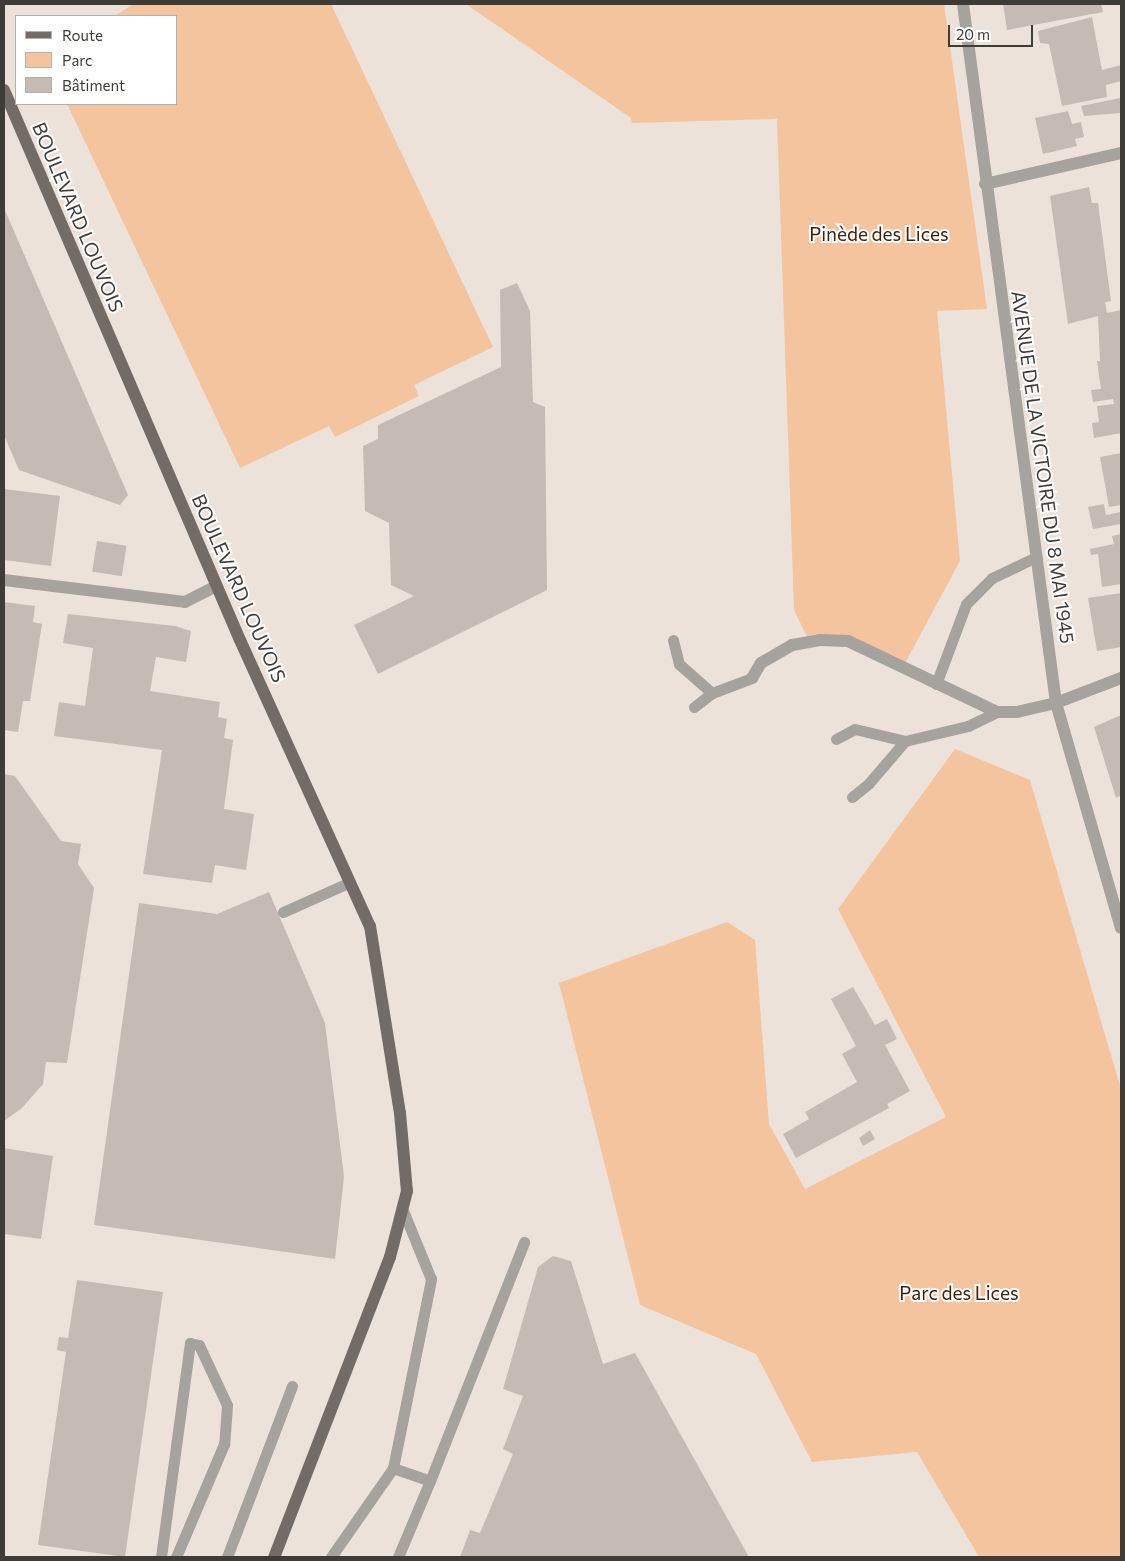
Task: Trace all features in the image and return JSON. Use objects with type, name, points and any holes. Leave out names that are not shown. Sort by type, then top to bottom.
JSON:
[{"type":"main road","name":"BOULEVARD LOUVOIS","points":[[4,90],[216,586],[370,926],[400,1112],[407,1191],[390,1257],[274,1557]]},
{"type":"street","name":"AVENUE DE LA VICTOIRE DU 8 MAI 1945","points":[[963,4],[1056,703],[1121,928]]},
{"type":"street","points":[[986,184],[1121,153]]},
{"type":"street","points":[[4,580],[185,602],[216,586]]},
{"type":"street","points":[[752,678],[761,663],[781,650],[800,642],[829,640],[868,648],[936,684],[997,712],[1018,712],[1056,703],[1121,678]]},
{"type":"lane","points":[[936,684],[966,604],[992,578],[1036,557]]},
{"type":"lane","points":[[673,640],[679,664],[712,693]]},
{"type":"lane","points":[[694,707],[712,693],[752,678]]},
{"type":"lane","points":[[836,739],[855,728],[905,741],[968,726],[997,712]]},
{"type":"lane","points":[[852,797],[869,783],[905,741]]},
{"type":"lane","points":[[283,912],[350,882]]},
{"type":"lane","points":[[331,1557],[393,1468],[431,1279],[402,1208]]},
{"type":"lane","points":[[398,1557],[524,1242]]},
{"type":"lane","points":[[162,1557],[190,1343],[199,1345],[227,1405],[224,1444],[176,1557]]},
{"type":"lane","points":[[227,1557],[292,1386]]},
{"type":"lane","points":[[393,1468],[430,1481]]},
{"type":"green space","points":[[134,4],[331,4],[493,347],[414,385],[419,396],[335,437],[329,426],[240,468],[67,105],[178,105],[178,15],[116,15]]},
{"type":"green space","name":"Pinède des Lices","points":[[466,4],[944,4],[987,309],[937,311],[960,561],[904,665],[868,648],[809,641],[794,610],[777,119],[632,123],[631,118]]},
{"type":"green space","name":"Parc des Lices","points":[[955,749],[1030,780],[1121,1089],[1121,1557],[979,1557],[917,1452],[812,1462],[756,1354],[640,1305],[559,983],[727,922],[755,940],[769,1124],[805,1189],[946,1117],[838,909]]},
{"type":"building","points":[[1003,4],[1101,4],[1103,12],[1007,30]]},
{"type":"building","points":[[1092,17],[1102,70],[1121,65],[1121,81],[1106,85],[1107,97],[1062,106],[1049,44],[1040,43],[1038,31]]},
{"type":"building","points":[[1120,98],[1121,113],[1084,116],[1081,106]]},
{"type":"building","points":[[1068,111],[1072,124],[1081,122],[1084,137],[1075,139],[1077,146],[1043,154],[1035,118]]},
{"type":"building","points":[[1089,187],[1092,203],[1098,203],[1111,301],[1105,302],[1107,313],[1121,310],[1121,433],[1094,438],[1092,423],[1099,422],[1097,406],[1114,404],[1113,399],[1093,402],[1091,390],[1101,389],[1097,361],[1100,361],[1098,316],[1068,324],[1050,196]]},
{"type":"building","points":[[4,208],[128,495],[120,505],[19,470],[4,435]]},
{"type":"building","points":[[517,283],[530,311],[533,402],[545,407],[547,590],[378,674],[354,625],[414,596],[391,585],[389,523],[365,511],[363,446],[378,439],[378,425],[501,367],[500,290]]},
{"type":"building","points":[[1121,453],[1121,505],[1109,507],[1100,457]]},
{"type":"building","points":[[4,489],[60,496],[51,566],[4,560]]},
{"type":"building","points":[[1104,504],[1106,515],[1121,512],[1121,524],[1093,529],[1088,507]]},
{"type":"building","points":[[1121,534],[1121,584],[1102,587],[1098,554],[1091,555],[1090,549],[1114,544],[1112,536]]},
{"type":"building","points":[[97,541],[127,546],[122,576],[92,572]]},
{"type":"building","points":[[1121,593],[1121,647],[1097,651],[1088,598]]},
{"type":"building","points":[[4,602],[35,606],[33,622],[42,624],[30,701],[23,701],[18,732],[4,730]]},
{"type":"building","points":[[68,614],[175,626],[191,631],[186,662],[156,657],[150,691],[220,702],[218,717],[227,719],[224,738],[233,740],[224,809],[254,814],[246,870],[215,865],[212,883],[143,874],[162,750],[54,736],[59,702],[85,706],[93,648],[63,643]]},
{"type":"building","points":[[1121,715],[1121,795],[1116,798],[1094,727]]},
{"type":"building","points":[[4,774],[15,776],[61,841],[81,844],[78,864],[94,888],[67,1063],[46,1062],[43,1084],[22,1108],[4,1121]]},
{"type":"building","points":[[269,892],[325,1023],[344,1177],[335,1259],[94,1225],[139,903],[217,914]]},
{"type":"building","points":[[853,987],[875,1025],[887,1019],[897,1039],[885,1045],[910,1091],[887,1104],[889,1108],[796,1158],[783,1134],[809,1119],[805,1112],[857,1082],[842,1054],[856,1046],[831,999]]},
{"type":"building","points":[[870,1130],[875,1139],[863,1146],[859,1138]]},
{"type":"building","points":[[4,1148],[53,1156],[41,1239],[4,1234]]},
{"type":"building","points":[[553,1256],[571,1261],[603,1364],[635,1353],[749,1557],[460,1557],[470,1530],[480,1533],[513,1454],[503,1449],[523,1396],[503,1389],[538,1267]]},
{"type":"building","points":[[77,1280],[163,1292],[125,1557],[38,1545],[66,1352],[57,1350],[59,1337],[68,1338]]}]
